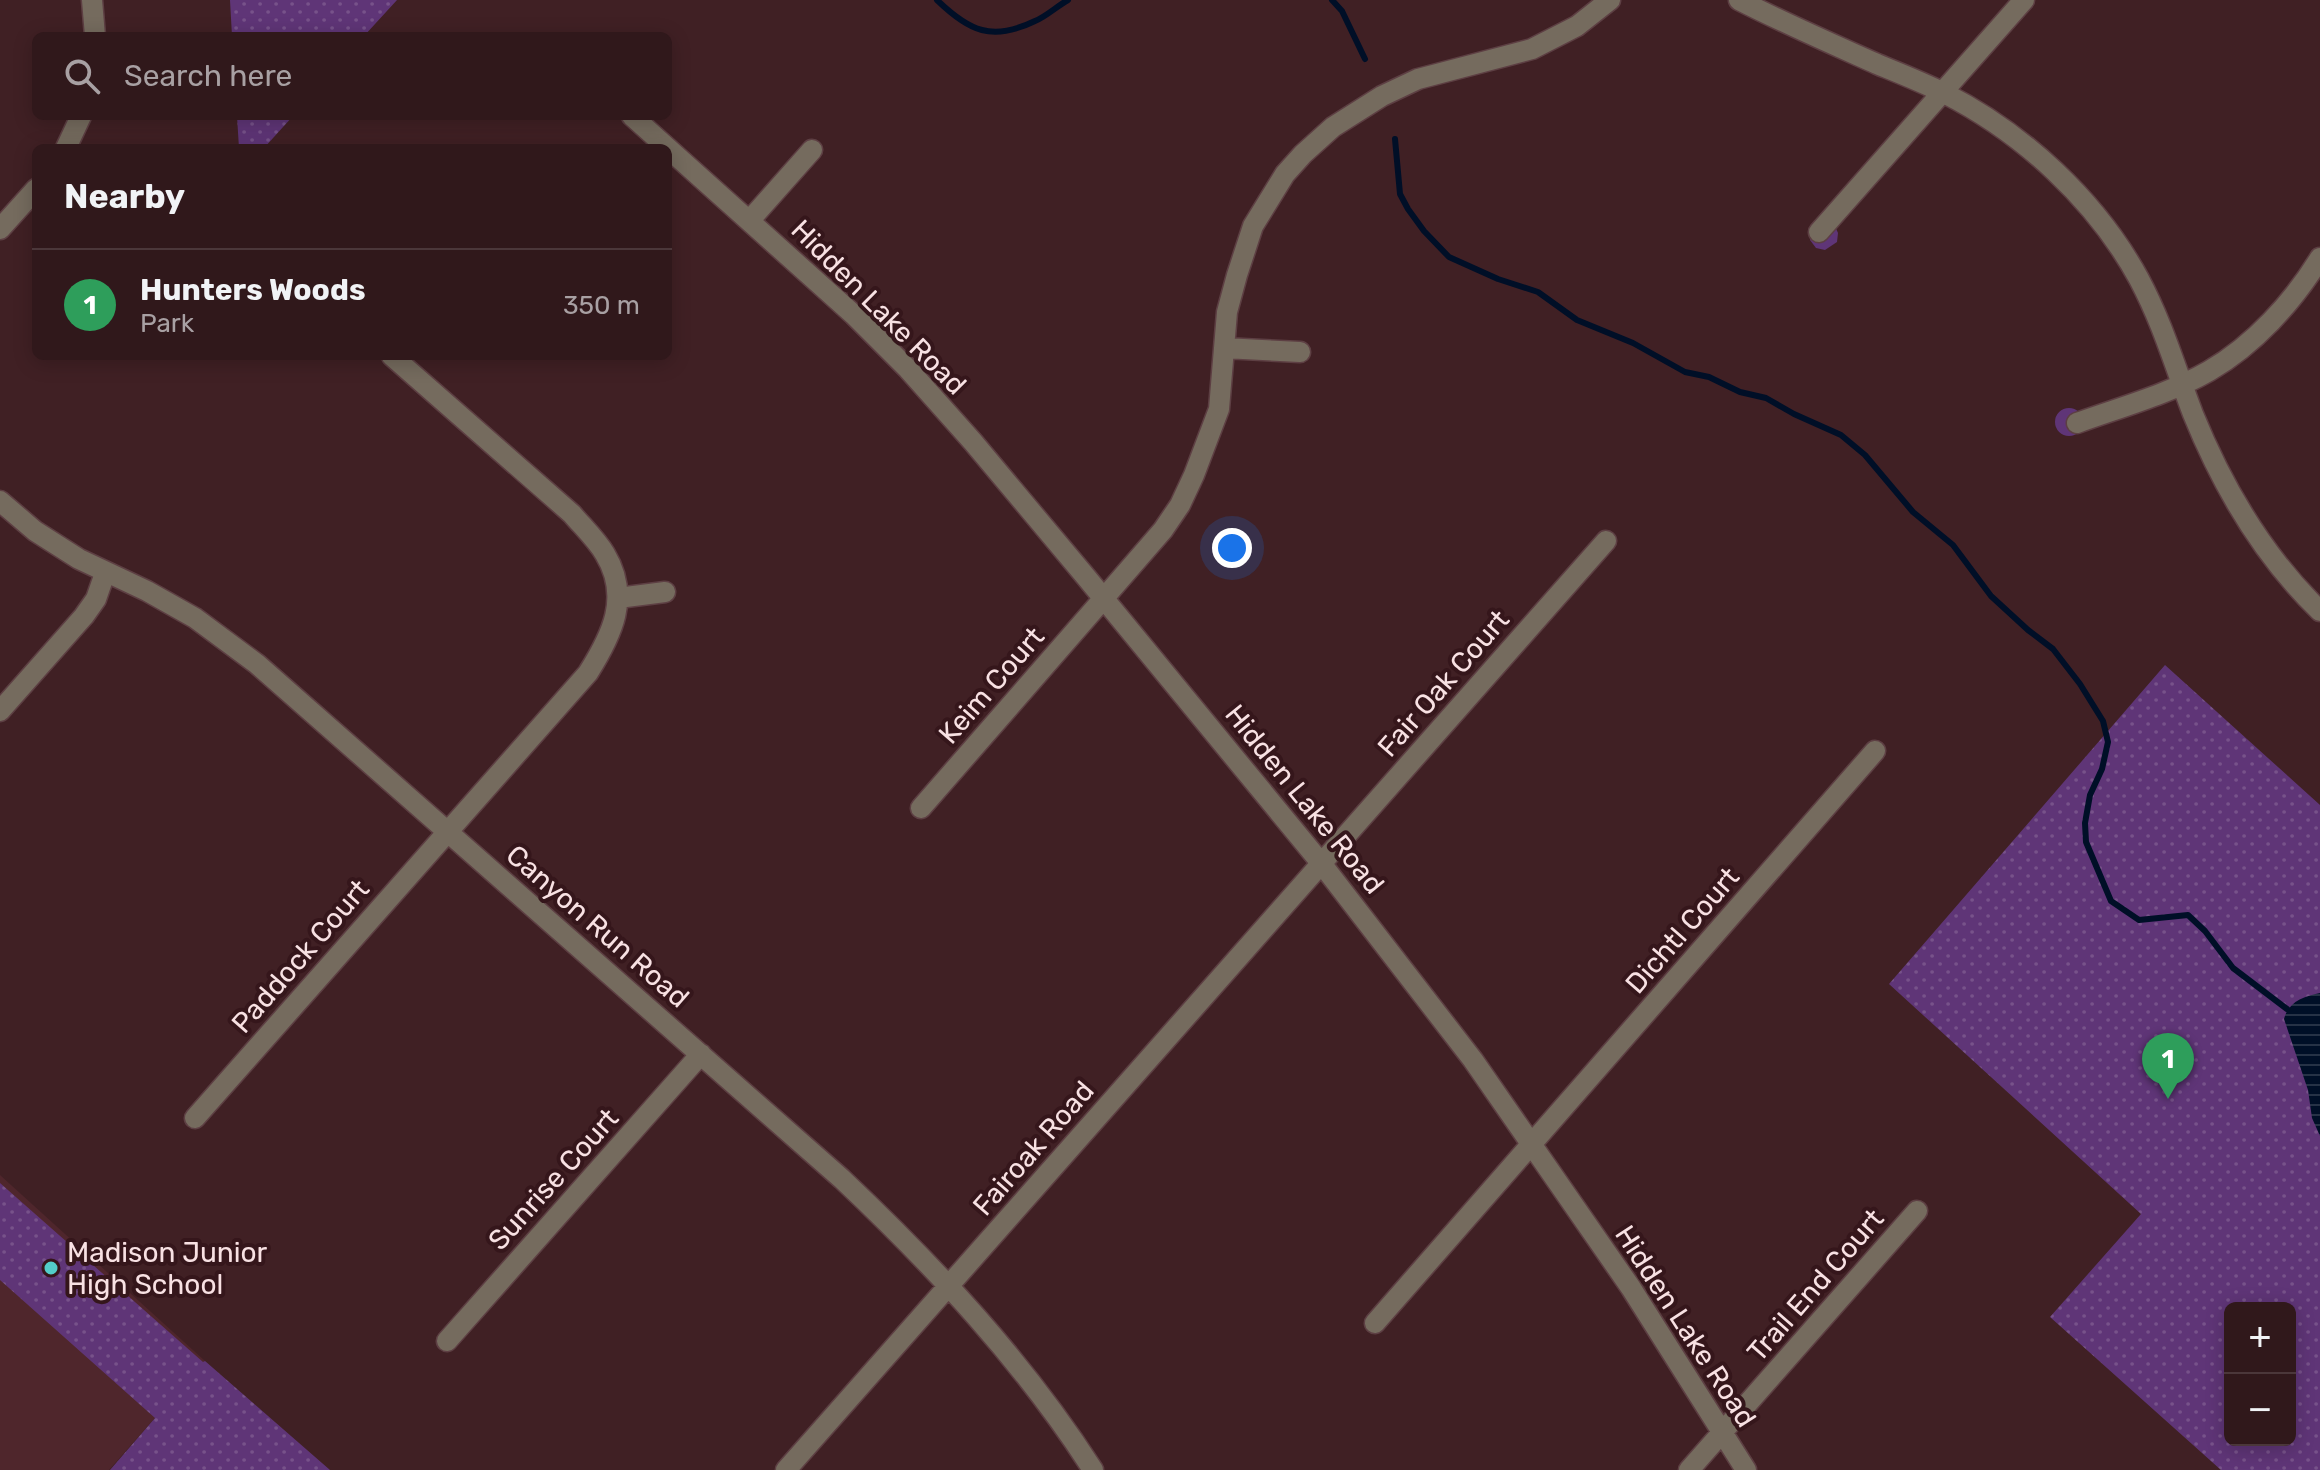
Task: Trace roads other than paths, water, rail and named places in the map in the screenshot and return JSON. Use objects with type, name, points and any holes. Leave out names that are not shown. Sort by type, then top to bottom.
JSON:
[{"type":"street","points":[[92,0],[95,32]]},
{"type":"street","name":"Keim Court","points":[[921,808],[1163,530],[1180,505],[1219,409],[1227,312],[1253,226],[1277,185],[1303,154],[1333,127],[1382,96],[1418,79],[1532,49],[1577,26],[1610,0]]},
{"type":"street","points":[[1739,0],[1943,93],[1979,113],[2041,159],[2078,195],[2112,237],[2137,276],[2162,325],[2218,472],[2250,528],[2276,565],[2320,611]]},
{"type":"street","points":[[1819,232],[2024,0]]},
{"type":"street","points":[[68,144],[79,120]]},
{"type":"street","name":"Hidden Lake Road","points":[[637,120],[664,144]]},
{"type":"street","name":"Hidden Lake Road","points":[[750,220],[812,150]]},
{"type":"street","name":"Hidden Lake Road","points":[[672,151],[854,315],[908,369],[1104,598],[1321,863],[1473,1060],[1631,1288],[1746,1470]]},
{"type":"street","points":[[0,229],[32,193]]},
{"type":"street","points":[[2077,423],[2209,371],[2260,332],[2286,304],[2320,258]]},
{"type":"street","points":[[1224,348],[1300,352]]},
{"type":"street","points":[[397,360],[572,514],[605,554],[618,598],[665,592]]},
{"type":"street","name":"Canyon Run Road","points":[[0,501],[35,531],[105,573],[147,591],[217,632],[257,664],[842,1179],[949,1285],[1034,1387],[1093,1470]]},
{"type":"street","name":"Fair Oak Court","points":[[1321,863],[1606,541]]},
{"type":"street","points":[[0,711],[84,616],[96,599],[105,573]]},
{"type":"street","name":"Paddock Court","points":[[195,1118],[588,673],[608,638],[616,616],[618,598]]},
{"type":"street","name":"Dichtl Court","points":[[1375,1323],[1875,751]]},
{"type":"street","name":"Fairoak Road","points":[[786,1470],[1321,863]]},
{"type":"street","name":"Sunrise Court","points":[[447,1341],[701,1054]]},
{"type":"street","name":"Trail End Court","points":[[1689,1470],[1917,1211]]},
{"type":"water","points":[[2320,993],[2320,1136],[2284,1019],[2293,1004]]},
{"type":"waterway","points":[[937,0],[971,26],[994,32],[1035,21],[1068,0]]},
{"type":"waterway","points":[[1332,0],[1342,11],[1365,59]]},
{"type":"waterway","points":[[1395,139],[1400,194],[1424,231],[1449,257],[1498,279],[1538,292],[1577,320],[1633,343],[1685,372],[1709,377],[1740,392],[1766,398],[1841,435],[1865,455],[1913,512],[1953,545],[1991,596],[2053,649],[2103,721],[2108,742],[2102,769],[2090,795],[2085,823],[2086,842],[2111,901],[2139,920],[2188,915],[2205,931],[2233,968],[2287,1009]]},
{"type":"place","name":"Hunters Woods","points":[[2168,1099]]},
{"type":"place","name":"Madison Junior High School","points":[[51,1268]]}]
